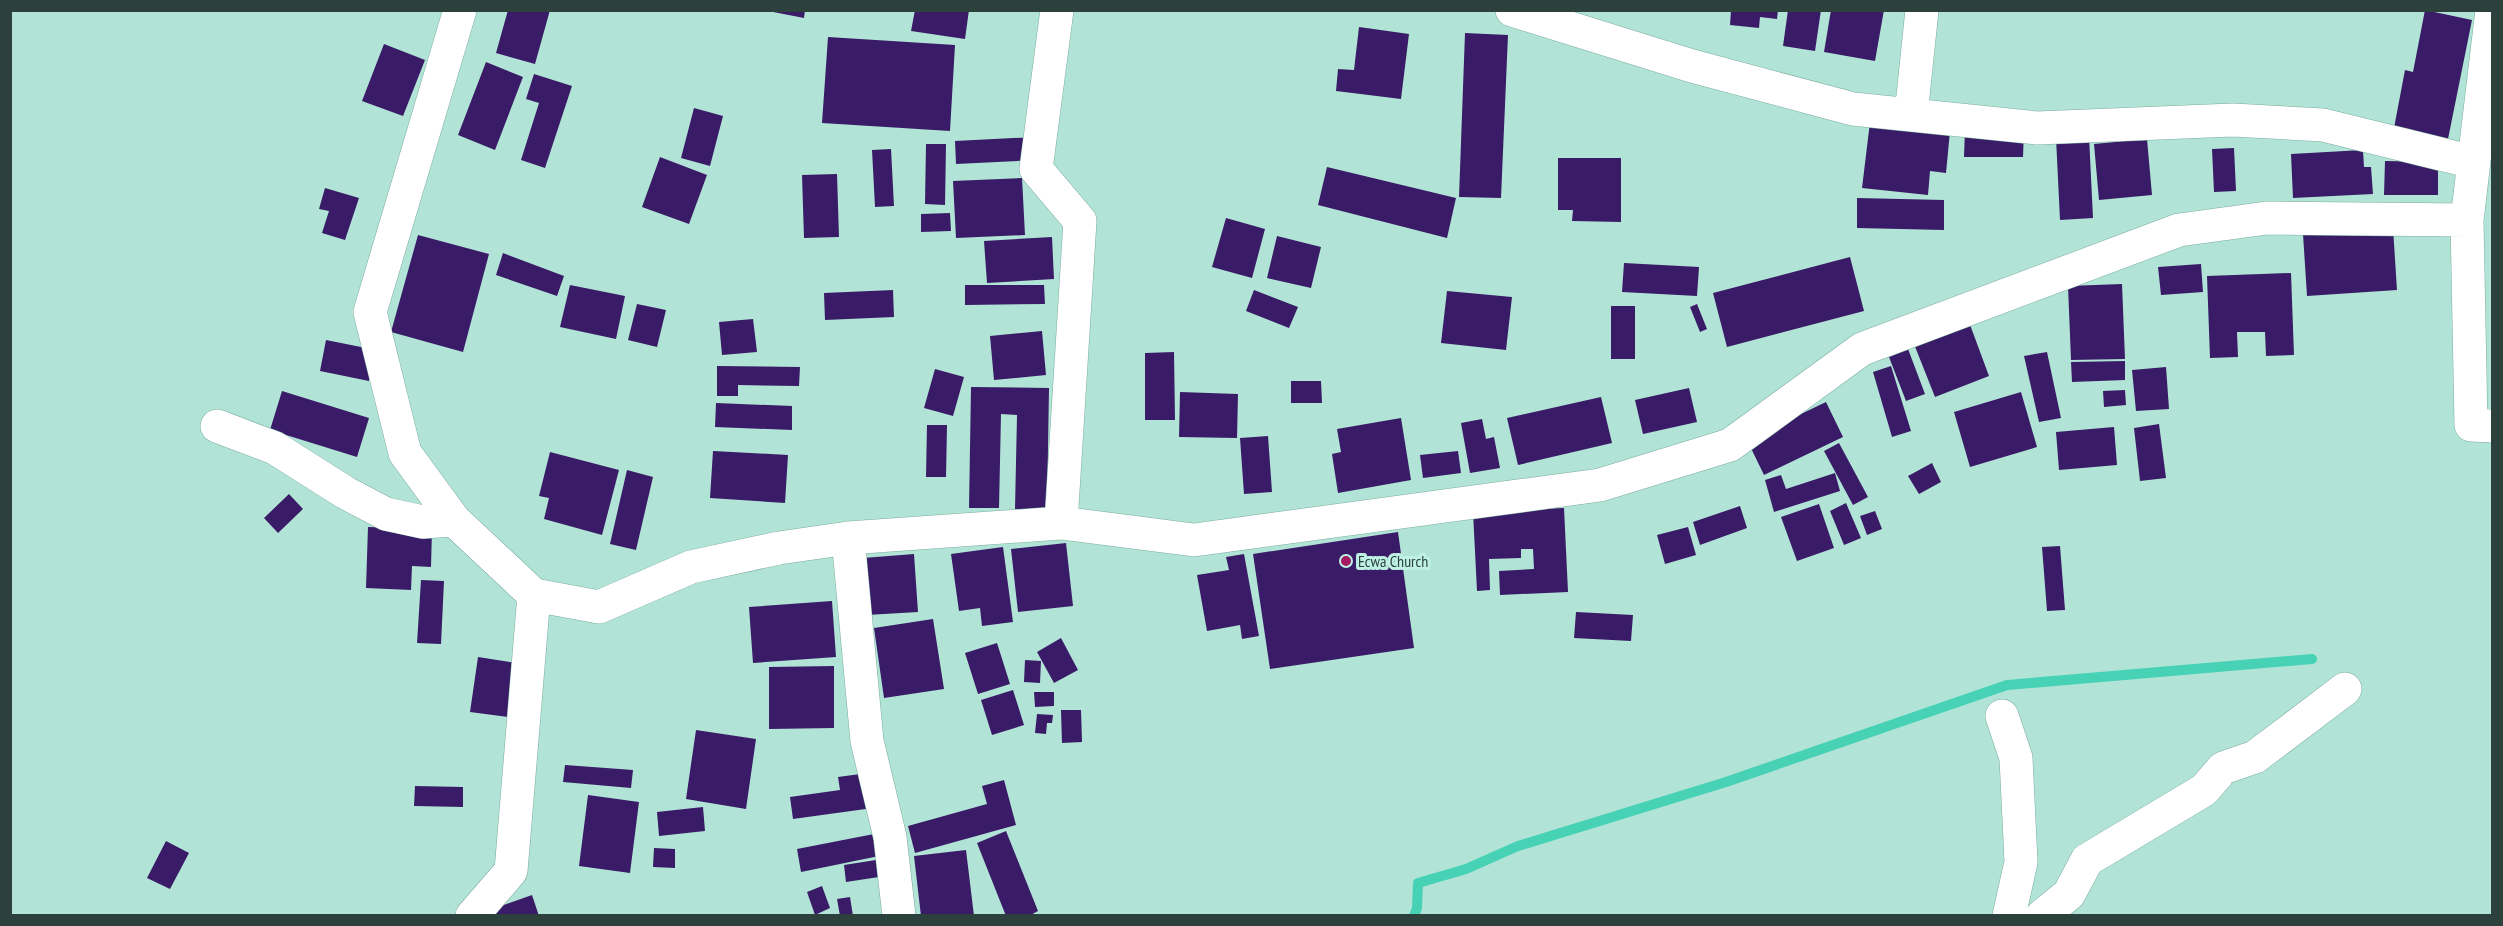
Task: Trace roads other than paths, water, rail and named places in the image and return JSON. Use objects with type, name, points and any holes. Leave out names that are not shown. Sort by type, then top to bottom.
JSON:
[{"type":"street","points":[[460,10],[370,312],[405,453],[454,520],[534,595],[599,607],[691,567],[779,548],[848,538],[1061,523],[1194,540],[1600,485],[1730,445],[1862,349],[2179,230],[2267,218],[2468,220]]},
{"type":"street","points":[[1057,10],[1036,169],[1080,221],[1061,523]]},
{"type":"street","points":[[1512,10],[1692,66],[1853,109],[2037,128],[2233,120],[2323,125],[2473,162]]},
{"type":"street","points":[[1911,115],[1922,10]]},
{"type":"street","points":[[2493,10],[2473,162],[2468,220],[2471,425],[2493,426]]},
{"type":"street","points":[[217,426],[275,448],[346,493],[386,514],[423,522],[454,520]]},
{"type":"street","points":[[848,538],[867,741],[891,837],[900,915]]},
{"type":"street","points":[[472,915],[511,871],[534,595]]},
{"type":"street","points":[[2042,915],[2069,894],[2087,860],[2204,790],[2223,768],[2255,757],[2345,688]]},
{"type":"street","points":[[2002,717],[2016,758],[2021,862],[2009,915]]},
{"type":"waterway","points":[[1414,916],[1417,908],[1418,883],[1466,869],[1518,846],[1726,782],[2007,685],[2312,659]]},
{"type":"place","name":"Ecwa Church","points":[[1346,561]]}]
